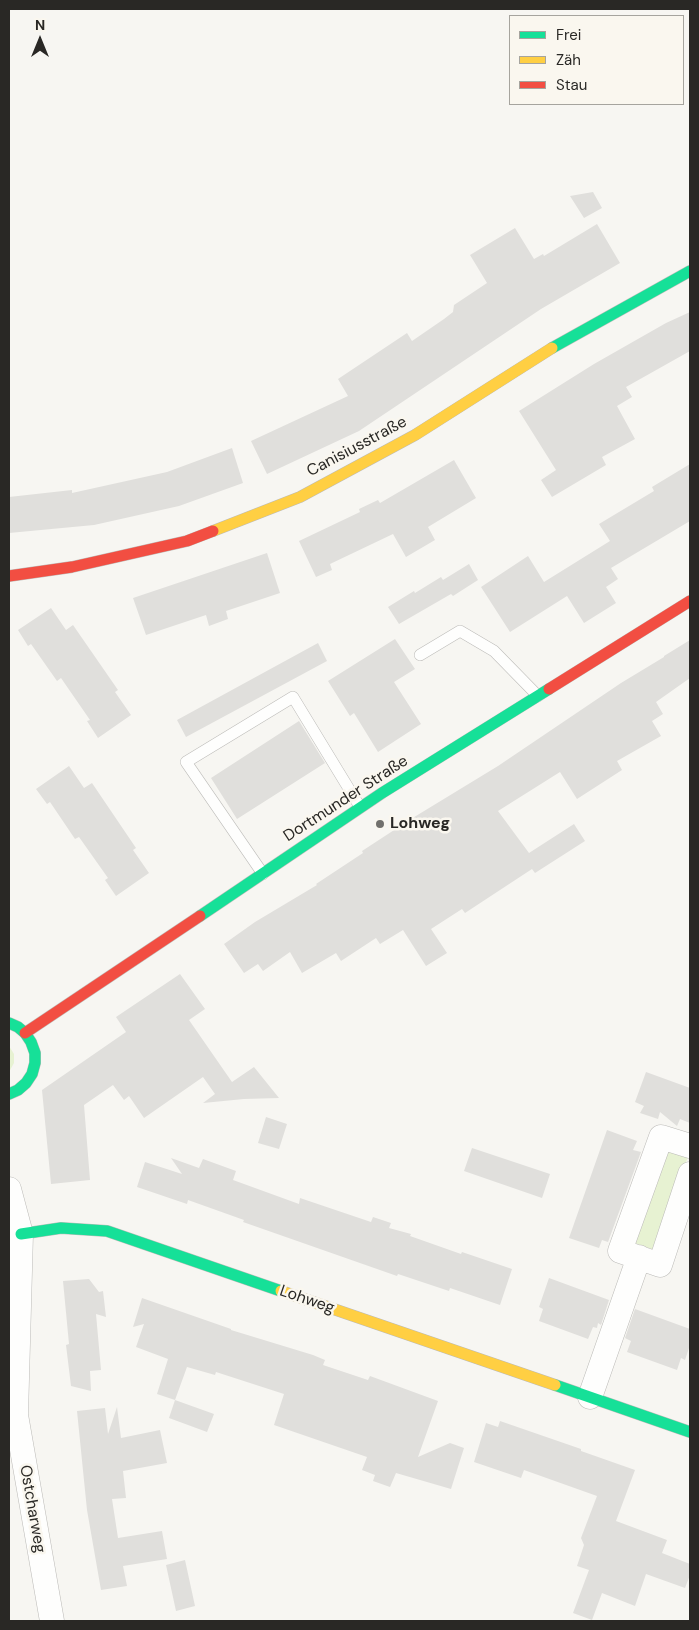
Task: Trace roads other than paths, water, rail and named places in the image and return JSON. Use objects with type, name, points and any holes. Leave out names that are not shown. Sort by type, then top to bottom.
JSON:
[{"type":"street","name":"Canisiusstraße","points":[[9,576],[72,567],[187,541],[300,497],[416,435],[568,338],[690,271]]},
{"type":"street","name":"Dortmunder Straße","points":[[26,1034],[360,808],[690,601]]},
{"type":"street","points":[[9,1023],[18,1027],[26,1034],[32,1042],[35,1053],[32,1074],[18,1090],[9,1094]]},
{"type":"street","points":[[690,1146],[661,1137],[620,1251],[660,1265],[690,1174]]},
{"type":"street","name":"Ostcharweg","points":[[9,1189],[21,1234],[16,1415],[52,1621]]},
{"type":"street","name":"Lohweg","points":[[21,1234],[61,1228],[107,1231],[690,1432]]},
{"type":"street","points":[[590,1397],[639,1257]]},
{"type":"lane","points":[[420,655],[460,631],[494,651],[538,696]]},
{"type":"lane","points":[[263,874],[186,762],[293,697],[360,808]]},
{"type":"place","name":"Lohweg","points":[[380,824]]}]
